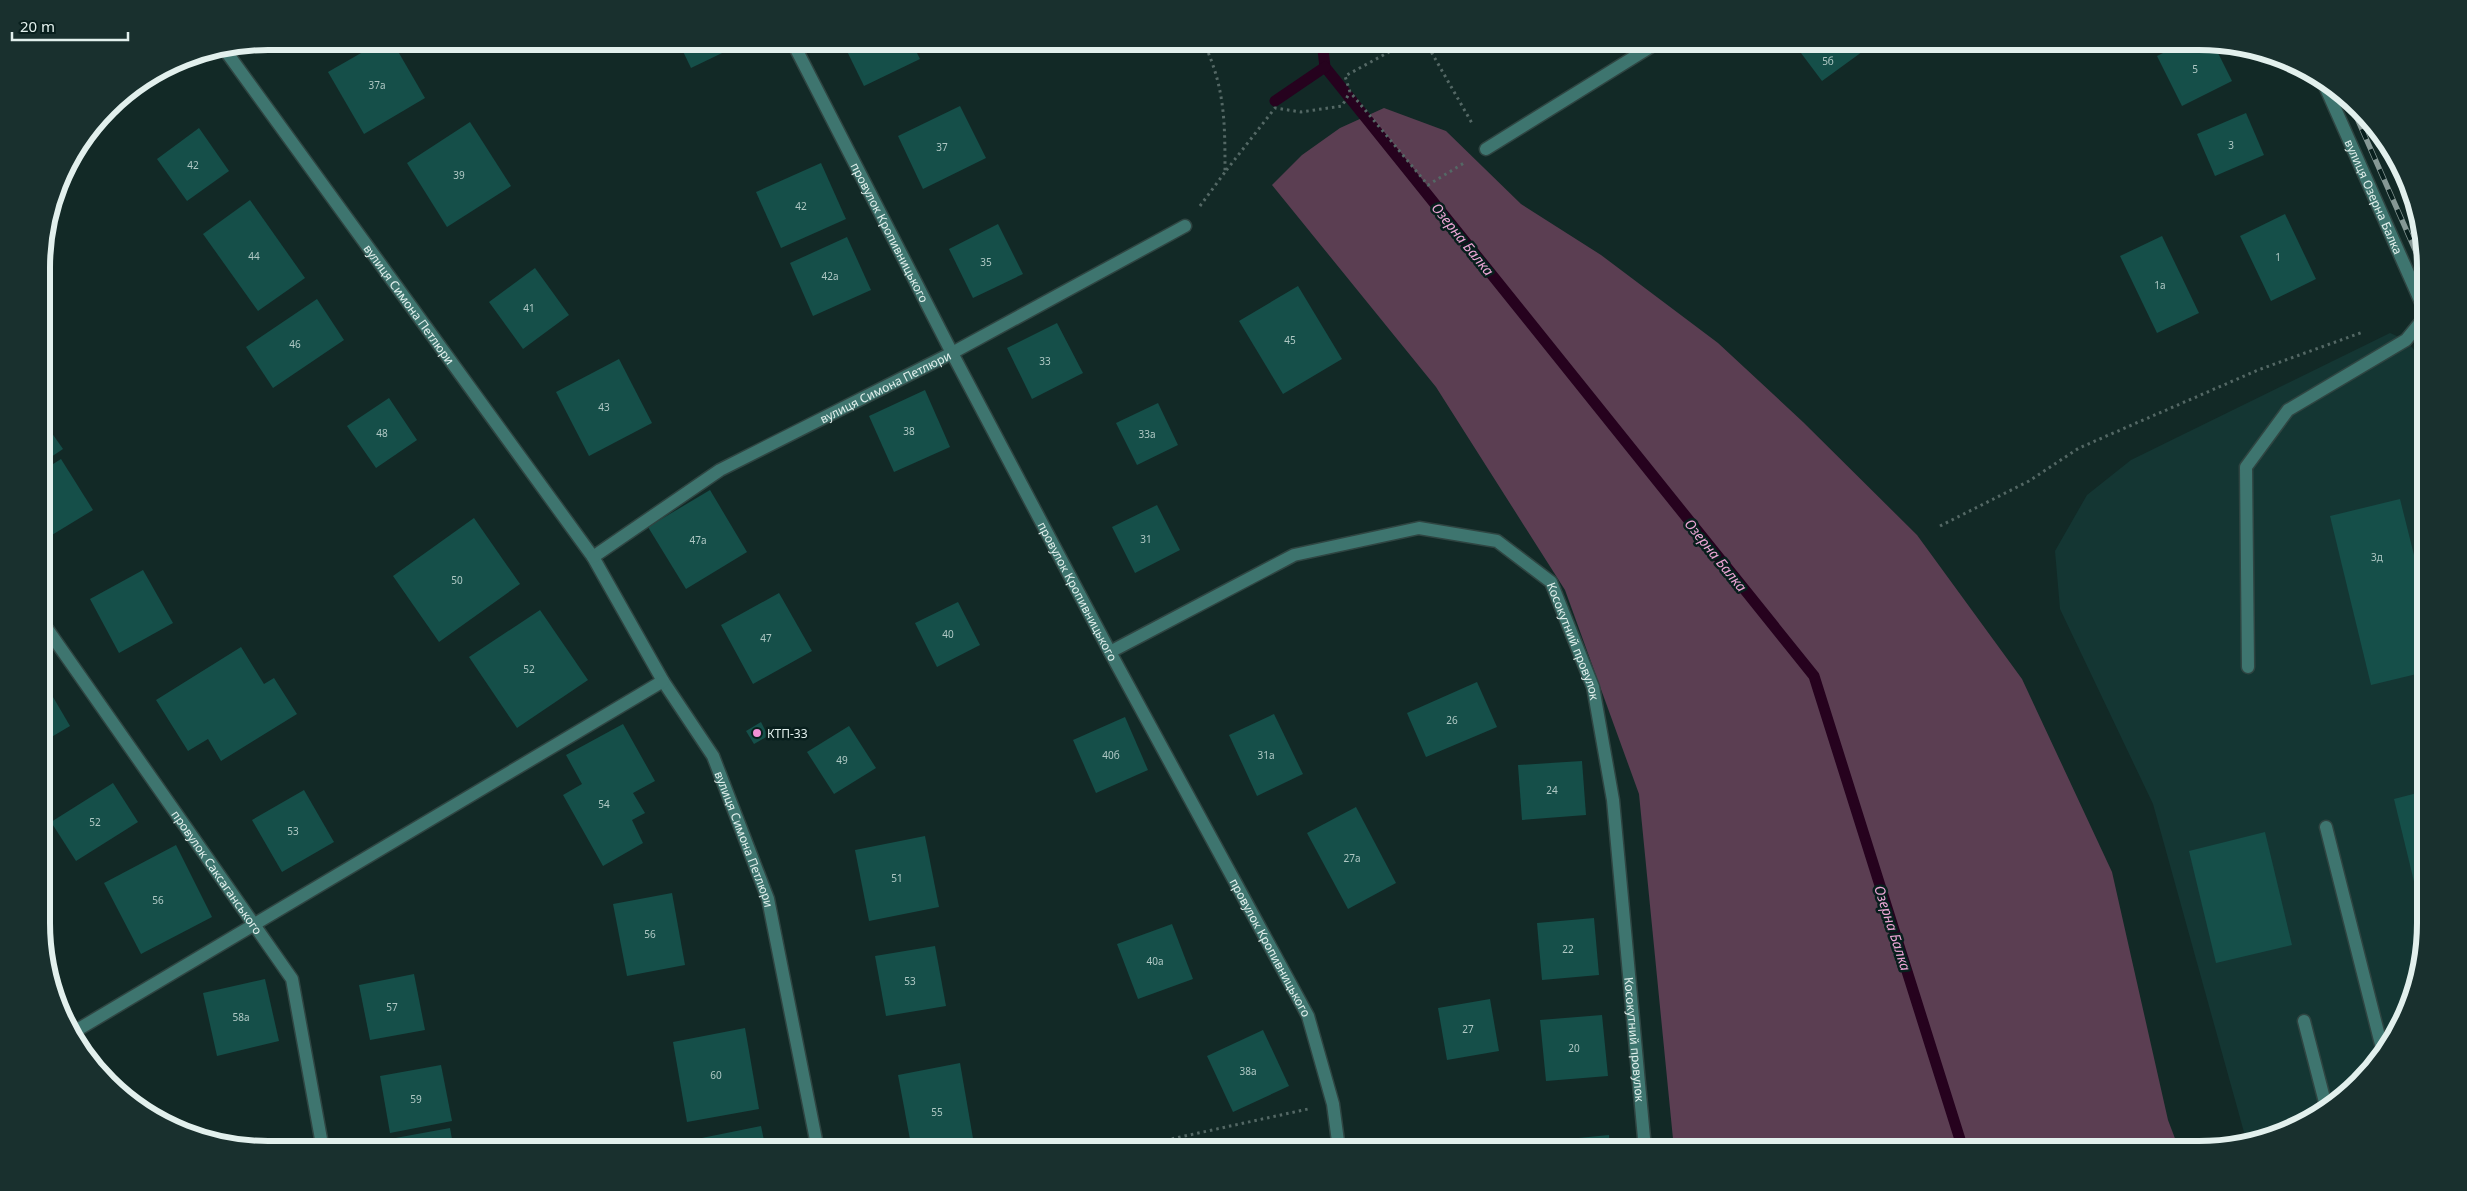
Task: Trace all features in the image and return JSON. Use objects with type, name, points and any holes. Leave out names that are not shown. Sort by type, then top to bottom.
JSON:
[{"type":"street","name":"провулок Кропивницького","points":[[797,50],[952,353],[1110,652],[1308,1016],[1333,1104],[1338,1141]]},
{"type":"street","points":[[1486,149],[1646,50]]},
{"type":"street","name":"вулиця Симона Петлюри","points":[[228,54],[593,558],[663,681],[712,756],[768,899],[816,1141]]},
{"type":"street","name":"вулиця Озерна Балка","points":[[2326,91],[2417,293]]},
{"type":"street","name":"вулиця Симона Петлюри","points":[[593,558],[720,470],[952,353],[1185,226]]},
{"type":"street","points":[[2248,667],[2246,467],[2288,410],[2406,340],[2417,327]]},
{"type":"street","name":"Косокутний провулок","points":[[1110,652],[1294,555],[1419,528],[1497,541],[1551,582],[1593,687],[1613,800],[1644,1141]]},
{"type":"street","name":"провулок Саксаганського","points":[[50,634],[292,979],[321,1141]]},
{"type":"street","points":[[78,1030],[663,681]]},
{"type":"street","points":[[2326,828],[2381,1043]]},
{"type":"street","points":[[2304,1021],[2325,1101]]},
{"type":"path","points":[[1207,50],[1216,68],[1225,121],[1224,172]]},
{"type":"path","points":[[1393,50],[1345,76],[1350,92],[1428,185],[1486,149],[1430,50]]},
{"type":"path","points":[[1185,226],[1224,172],[1275,108],[1301,112],[1342,106],[1350,92]]},
{"type":"path","points":[[1940,526],[2029,481],[2079,448],[2258,370],[2372,329]]},
{"type":"path","points":[[1162,1141],[1333,1104]]},
{"type":"shaded area","points":[[1384,108],[1446,131],[1521,204],[1601,255],[1718,343],[1803,422],[1917,535],[2022,679],[2112,872],[2168,1120],[2176,1141],[1673,1141],[1639,794],[1565,590],[1436,387],[1272,185],[1302,155],[1340,128]]},
{"type":"shaded area","points":[[2390,333],[2406,340],[2417,354],[2417,937],[2410,979],[2388,1032],[2363,1067],[2343,1087],[2308,1112],[2269,1129],[2245,1136],[2153,804],[2060,609],[2055,551],[2087,495],[2131,460]]},
{"type":"building","points":[[366,50],[397,50],[425,98],[364,134],[328,72]]},
{"type":"building","points":[[682,50],[728,50],[691,68]]},
{"type":"building","points":[[846,50],[916,50],[920,59],[864,86]]},
{"type":"building","points":[[1799,50],[1865,50],[1822,81]]},
{"type":"building","points":[[2169,50],[2217,51],[2232,81],[2182,106],[2157,56]]},
{"type":"building","points":[[960,106],[986,158],[923,189],[898,136]]},
{"type":"building","points":[[2246,113],[2264,155],[2215,176],[2197,134]]},
{"type":"building","points":[[470,122],[511,186],[447,227],[407,163]]},
{"type":"building","points":[[199,128],[229,171],[187,201],[157,159]]},
{"type":"building","points":[[821,163],[846,219],[781,248],[756,192]]},
{"type":"building","points":[[250,200],[305,278],[258,311],[203,234]]},
{"type":"building","points":[[2285,214],[2316,279],[2271,301],[2240,236]]},
{"type":"building","points":[[998,224],[1023,274],[973,298],[949,249]]},
{"type":"building","points":[[2162,236],[2199,313],[2157,333],[2120,256]]},
{"type":"building","points":[[847,237],[871,290],[813,316],[790,263]]},
{"type":"building","points":[[535,268],[569,315],[523,349],[489,302]]},
{"type":"building","points":[[1298,286],[1342,359],[1283,394],[1239,321]]},
{"type":"building","points":[[317,299],[344,340],[273,388],[246,347]]},
{"type":"building","points":[[1057,323],[1083,373],[1032,399],[1007,348]]},
{"type":"building","points":[[619,359],[652,423],[589,456],[556,392]]},
{"type":"building","points":[[925,390],[950,447],[894,472],[869,416]]},
{"type":"building","points":[[389,398],[417,440],[376,468],[347,426]]},
{"type":"building","points":[[1158,403],[1178,445],[1137,465],[1116,423]]},
{"type":"building","points":[[50,430],[63,449],[50,458]]},
{"type":"building","points":[[61,459],[93,510],[50,536],[50,466]]},
{"type":"building","points":[[710,490],[747,552],[686,589],[648,527]]},
{"type":"building","points":[[2400,499],[2417,567],[2417,674],[2371,685],[2330,516]]},
{"type":"building","points":[[1157,505],[1180,550],[1135,573],[1112,527]]},
{"type":"building","points":[[474,518],[520,584],[439,642],[393,576]]},
{"type":"building","points":[[143,570],[173,623],[119,653],[90,599]]},
{"type":"building","points":[[779,593],[812,651],[753,684],[721,625]]},
{"type":"building","points":[[958,602],[980,645],[937,667],[915,623]]},
{"type":"building","points":[[540,610],[588,680],[517,728],[469,657]]},
{"type":"building","points":[[241,647],[264,684],[274,678],[297,714],[221,761],[208,739],[188,751],[156,700]]},
{"type":"building","points":[[1477,682],[1497,727],[1426,757],[1407,713]]},
{"type":"building","points":[[50,692],[70,726],[50,738]]},
{"type":"building","points":[[1274,714],[1303,774],[1257,796],[1229,735]]},
{"type":"building","points":[[1125,717],[1148,770],[1096,793],[1073,740]]},
{"type":"building","name":"КТП-33","points":[[761,722],[768,736],[754,744],[746,731]]},
{"type":"building","points":[[623,724],[655,781],[633,793],[645,813],[632,820],[643,843],[603,866],[563,795],[582,784],[566,755]]},
{"type":"building","points":[[849,726],[876,768],[834,794],[807,752]]},
{"type":"building","points":[[1582,761],[1586,815],[1522,820],[1518,765]]},
{"type":"building","points":[[113,783],[138,822],[76,861],[51,822]]},
{"type":"building","points":[[304,790],[334,842],[282,872],[252,820]]},
{"type":"building","points":[[2417,793],[2417,894],[2394,799]]},
{"type":"building","points":[[1356,807],[1396,883],[1348,909],[1307,833]]},
{"type":"building","points":[[2265,832],[2292,945],[2216,963],[2189,851]]},
{"type":"building","points":[[925,836],[939,907],[869,921],[855,850]]},
{"type":"building","points":[[176,845],[212,917],[141,954],[104,883]]},
{"type":"building","points":[[672,893],[685,965],[627,976],[613,904]]},
{"type":"building","points":[[1594,918],[1599,975],[1542,980],[1537,923]]},
{"type":"building","points":[[1172,924],[1193,979],[1138,999],[1117,944]]},
{"type":"building","points":[[935,946],[946,1006],[886,1016],[875,956]]},
{"type":"building","points":[[414,974],[425,1030],[370,1040],[359,985]]},
{"type":"building","points":[[265,979],[279,1041],[217,1056],[203,993]]},
{"type":"building","points":[[1490,999],[1499,1051],[1447,1060],[1438,1008]]},
{"type":"building","points":[[1602,1015],[1608,1076],[1546,1081],[1540,1020]]},
{"type":"building","points":[[745,1028],[759,1109],[687,1122],[673,1042]]},
{"type":"building","points":[[1263,1030],[1289,1086],[1233,1112],[1207,1056]]},
{"type":"building","points":[[960,1063],[973,1141],[910,1141],[898,1075]]},
{"type":"building","points":[[441,1065],[452,1121],[390,1133],[380,1076]]},
{"type":"building","points":[[761,1126],[764,1141],[692,1141]]},
{"type":"building","points":[[450,1128],[452,1141],[390,1141],[390,1139]]},
{"type":"building","points":[[1609,1135],[1609,1141],[1558,1141]]},
{"type":"waterway","name":"Озерна Балка","points":[[1323,50],[1325,67],[1814,676],[1960,1141]]},
{"type":"waterway","points":[[1275,101],[1325,67]]},
{"type":"railway","points":[[2357,118],[2417,254]]},
{"type":"place","name":"КТП-33","points":[[757,733]]}]
